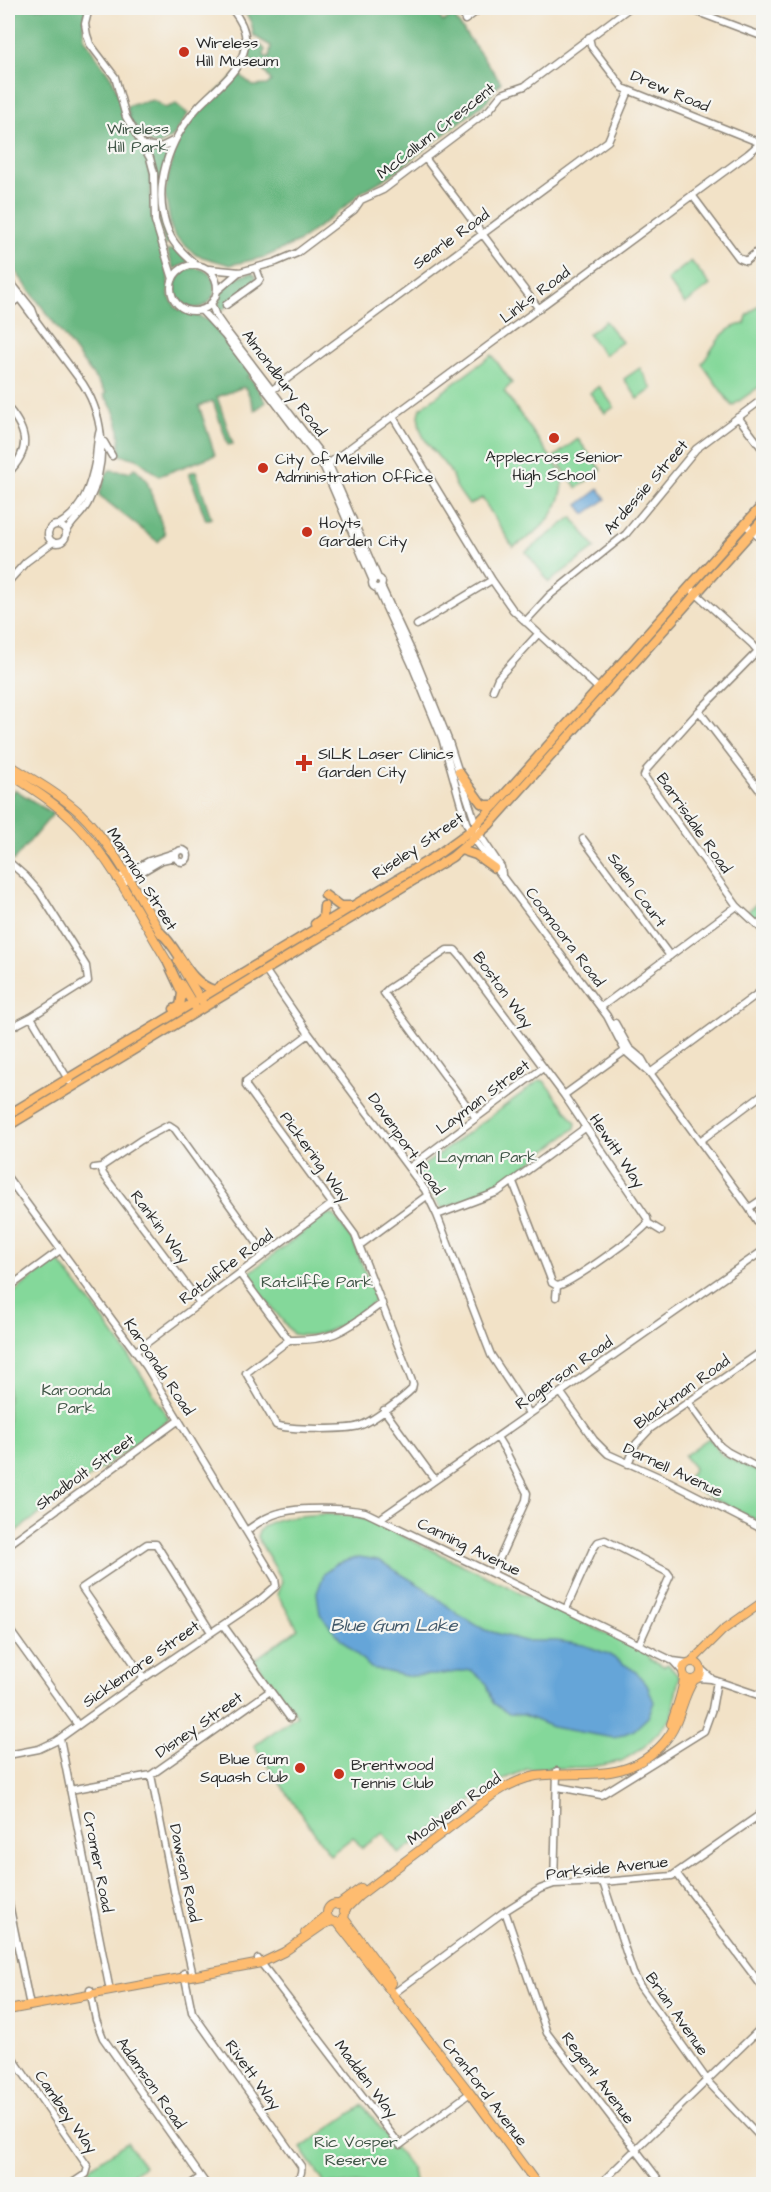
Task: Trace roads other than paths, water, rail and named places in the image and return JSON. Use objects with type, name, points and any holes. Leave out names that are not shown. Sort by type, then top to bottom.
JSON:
[{"type":"highway","name":"Riseley Street","points":[[8,1115],[70,1082],[199,1004],[214,990],[475,832],[526,784],[693,591],[764,503]]},
{"type":"highway","name":"Riseley Street","points":[[8,1126],[143,1033],[265,970],[461,850],[495,805],[599,689],[764,518]]},
{"type":"highway","points":[[459,772],[481,803],[495,805]]},
{"type":"highway","points":[[461,850],[476,855],[494,868]]},
{"type":"highway","points":[[325,895],[340,906],[353,906]]},
{"type":"highway","points":[[305,935],[309,927],[323,918],[324,906]]},
{"type":"highway","points":[[159,931],[170,941],[196,981],[214,990]]},
{"type":"highway","points":[[143,1033],[150,1024],[180,1006],[182,993],[168,963]]},
{"type":"main road","name":"Marmion Street","points":[[8,764],[48,789],[81,814],[103,839],[168,963],[199,1004]]},
{"type":"main road","name":"Marmion Street","points":[[8,773],[53,803],[72,820],[123,879],[159,931],[199,1004]]},
{"type":"main road","points":[[684,1674],[684,1667],[723,1630],[764,1601]]},
{"type":"main road","points":[[696,1679],[702,1652]]},
{"type":"main road","name":"Canning Avenue","points":[[689,1663],[696,1663],[700,1668]]},
{"type":"main road","name":"Canning Avenue","points":[[684,1674],[689,1679],[696,1679]]},
{"type":"main road","name":"Moolyeen Road","points":[[557,1773],[617,1767],[653,1746],[672,1723],[678,1697],[683,1688],[684,1674]]},
{"type":"main road","name":"Moolyeen Road","points":[[8,2008],[260,1961],[337,1915],[500,1785],[531,1773],[612,1773],[652,1753],[671,1734],[681,1714],[689,1687],[696,1679]]},
{"type":"main road","name":"Cranford Avenue","points":[[337,1915],[537,2184]]},
{"type":"street","points":[[89,8],[85,24],[90,44],[115,77],[126,117],[144,145],[154,173],[155,220],[172,279],[173,297],[178,304],[189,311],[201,310],[211,303],[217,291],[217,283],[209,269],[195,264],[176,244],[164,218],[163,180],[173,141],[198,107],[237,66],[244,52],[245,29],[231,8]]},
{"type":"street","points":[[465,20],[482,8]]},
{"type":"street","name":"McCallum Crescent","points":[[209,269],[240,272],[282,260],[304,248],[354,210],[361,201],[383,190],[489,110],[502,93],[525,86],[629,8]]},
{"type":"street","points":[[687,8],[764,37]]},
{"type":"street","name":"Drew Road","points":[[589,37],[591,45],[618,83],[629,91],[763,142]]},
{"type":"street","name":"Searle Road","points":[[270,391],[608,141],[629,91]]},
{"type":"street","points":[[144,145],[161,147],[173,141]]},
{"type":"street","name":"Links Road","points":[[327,466],[763,142]]},
{"type":"street","points":[[425,158],[539,309]]},
{"type":"street","points":[[692,195],[739,258],[746,261],[764,246]]},
{"type":"street","points":[[172,279],[182,269],[195,264]]},
{"type":"street","points":[[226,304],[258,282],[260,279],[256,268]]},
{"type":"street","name":"McCallum Crescent","points":[[217,291],[240,272]]},
{"type":"street","points":[[8,281],[89,392],[103,439],[112,456]]},
{"type":"street","points":[[8,306],[20,297]]},
{"type":"street","name":"Almondbury Road","points":[[211,303],[216,316],[327,466],[375,580],[382,582],[379,587]]},
{"type":"street","name":"Almondbury Road","points":[[201,310],[270,391]]},
{"type":"street","name":"Ardessie Street","points":[[525,622],[550,594],[621,539],[691,454],[764,398]]},
{"type":"street","points":[[8,408],[20,425],[24,439],[20,459],[8,473]]},
{"type":"street","points":[[393,417],[492,580],[513,610],[599,689]]},
{"type":"street","points":[[738,417],[764,451]]},
{"type":"street","points":[[51,540],[50,529],[72,516],[84,499],[93,471],[100,430]]},
{"type":"street","points":[[51,540],[58,543],[63,541],[66,533],[89,501],[101,459],[103,439]]},
{"type":"street","points":[[745,524],[764,542]]},
{"type":"street","points":[[58,525],[64,528],[66,533]]},
{"type":"street","points":[[8,582],[51,540]]},
{"type":"street","points":[[417,625],[492,580]]},
{"type":"street","points":[[379,587],[421,673],[450,741],[475,832]]},
{"type":"street","points":[[379,587],[442,738],[475,832]]},
{"type":"street","points":[[693,591],[764,658]]},
{"type":"street","points":[[493,690],[498,678],[538,634]]},
{"type":"street","name":"Barrisdale Road","points":[[758,651],[699,711],[647,769],[644,776],[737,906],[764,931]]},
{"type":"street","points":[[699,711],[764,796]]},
{"type":"street","name":"Coomoora Road","points":[[475,832],[494,868],[502,874],[601,1007],[627,1049],[650,1073],[764,1232]]},
{"type":"street","name":"Coomoora Road","points":[[475,832],[501,867],[502,874]]},
{"type":"street","name":"Salen Court","points":[[583,839],[670,956]]},
{"type":"street","points":[[123,879],[158,856],[176,855]]},
{"type":"street","points":[[8,861],[40,893],[86,966],[88,981],[32,1017],[8,1029]]},
{"type":"street","points":[[601,1007],[737,906]]},
{"type":"street","name":"Boston Way","points":[[476,1118],[384,993],[447,950],[455,950],[564,1095]]},
{"type":"street","name":"Davenport Road","points":[[265,970],[428,1196],[491,1355],[529,1413]]},
{"type":"street","points":[[650,1073],[764,989]]},
{"type":"street","points":[[32,1017],[70,1082]]},
{"type":"street","name":"Pickering Way","points":[[309,1034],[242,1086],[332,1204],[360,1245],[413,1384],[407,1394],[384,1410]]},
{"type":"street","points":[[564,1095],[627,1049]]},
{"type":"street","name":"Layman Street","points":[[409,1168],[543,1068]]},
{"type":"street","points":[[700,1141],[764,1093]]},
{"type":"street","name":"Hewitt Way","points":[[564,1095],[648,1223],[661,1231]]},
{"type":"street","name":"Rankin Way","points":[[200,1303],[97,1167],[169,1122],[266,1254]]},
{"type":"street","points":[[437,1215],[498,1192],[585,1128]]},
{"type":"street","name":"Karoonda Road","points":[[8,1178],[136,1351],[275,1579]]},
{"type":"street","points":[[513,1182],[552,1283],[557,1286],[563,1285],[648,1223]]},
{"type":"street","points":[[360,1245],[428,1196]]},
{"type":"street","points":[[749,1208],[764,1198]]},
{"type":"street","name":"Ratcliffe Road","points":[[136,1351],[332,1204]]},
{"type":"street","name":"Coomoora Road","points":[[749,1208],[764,1222]]},
{"type":"street","points":[[8,1288],[60,1250]]},
{"type":"street","name":"Rogerson Road","points":[[381,1518],[764,1250]]},
{"type":"street","points":[[240,1274],[289,1340]]},
{"type":"street","points":[[556,1297],[557,1286]]},
{"type":"street","points":[[382,1303],[347,1328],[328,1338],[289,1340],[242,1373],[276,1425],[282,1427],[351,1428],[360,1426],[384,1410],[435,1480]]},
{"type":"street","points":[[761,1352],[764,1361]]},
{"type":"street","name":"Blackman Road","points":[[627,1464],[640,1438],[761,1352]]},
{"type":"street","name":"Darnell Avenue","points":[[561,1393],[601,1448],[627,1464],[668,1480],[763,1529]]},
{"type":"street","points":[[689,1403],[720,1446],[764,1471]]},
{"type":"street","name":"Shadbolt Street","points":[[8,1545],[179,1420]]},
{"type":"street","points":[[493,1574],[527,1493],[497,1437]]},
{"type":"street","name":"Canning Avenue","points":[[246,1531],[277,1513],[295,1510],[357,1510],[381,1518],[639,1644],[673,1662],[684,1674]]},
{"type":"street","points":[[566,1609],[593,1549],[598,1542],[605,1540],[667,1572],[670,1576],[639,1644]]},
{"type":"street","points":[[144,1678],[80,1588],[147,1544],[156,1544],[211,1632]]},
{"type":"street","name":"Sicklemore Street","points":[[8,1755],[39,1749],[60,1738],[273,1590],[276,1586],[275,1579]]},
{"type":"street","points":[[223,1625],[290,1718]]},
{"type":"street","points":[[9,1629],[77,1725]]},
{"type":"street","name":"Canning Avenue","points":[[673,1662],[689,1663]]},
{"type":"street","name":"Canning Avenue","points":[[700,1668],[714,1680]]},
{"type":"street","name":"Canning Avenue","points":[[696,1679],[714,1680],[764,1697]]},
{"type":"street","points":[[558,1787],[601,1795],[704,1731],[712,1709],[714,1680]]},
{"type":"street","name":"Disney Street","points":[[70,1790],[152,1775],[270,1691]]},
{"type":"street","name":"Cromer Road","points":[[60,1738],[110,1989]]},
{"type":"street","points":[[554,1884],[557,1773]]},
{"type":"street","name":"Dawson Road","points":[[152,1775],[189,1975]]},
{"type":"street","name":"Parkside Avenue","points":[[395,1993],[505,1911],[540,1889],[554,1884],[666,1877],[678,1874],[758,1816],[764,1809]]},
{"type":"street","points":[[758,1816],[764,1823]]},
{"type":"street","points":[[678,1874],[764,1989]]},
{"type":"street","name":"Brian Avenue","points":[[603,1882],[633,1973],[707,2080],[739,2117],[764,2141]]},
{"type":"street","points":[[8,1899],[30,2004]]},
{"type":"street","name":"Regent Avenue","points":[[505,1911],[548,2033],[662,2184]]},
{"type":"street","name":"Madden Way","points":[[260,1961],[400,2145],[470,2093]]},
{"type":"street","name":"Rivett Way","points":[[189,1975],[192,2012],[301,2166],[300,2177],[290,2184]]},
{"type":"street","name":"Adamson Road","points":[[90,1993],[103,2038],[206,2184]]},
{"type":"street","points":[[600,2184],[764,2025]]},
{"type":"street","name":"Cambey Way","points":[[8,2051],[88,2167],[86,2174],[71,2184]]},
{"type":"street","points":[[191,2184],[201,2177]]},
{"type":"water","points":[[599,489],[606,499],[585,514],[578,505]]},
{"type":"water","name":"Blue Gum Lake","points":[[359,1557],[378,1560],[423,1587],[459,1615],[485,1630],[525,1641],[557,1641],[584,1645],[608,1654],[635,1671],[647,1685],[654,1702],[648,1717],[634,1730],[614,1738],[552,1727],[523,1715],[509,1714],[493,1703],[487,1684],[471,1670],[406,1676],[371,1668],[340,1638],[320,1614],[317,1593],[324,1574],[336,1564]]},
{"type":"place","name":"Wireless Hill Museum","points":[[184,52]]},
{"type":"place","name":"Applecross Senior High School","points":[[554,438]]},
{"type":"place","name":"City of Melville Administration Office","points":[[263,468]]},
{"type":"place","name":"Hoyts Garden City","points":[[307,532]]},
{"type":"place","name":"SILK Laser Clinics Garden City","points":[[304,763]]},
{"type":"place","name":"Blue Gum Squash Club","points":[[300,1768]]},
{"type":"place","name":"Brentwood Tennis Club","points":[[339,1774]]},
{"type":"park label","name":"Wireless Hill Park","points":[[138,138]]},
{"type":"park label","name":"Layman Park","points":[[487,1157]]},
{"type":"park label","name":"Ratcliffe Park","points":[[317,1282]]},
{"type":"park label","name":"Karoonda Park","points":[[76,1399]]},
{"type":"park label","name":"Ric Vosper Reserve","points":[[356,2151]]}]
